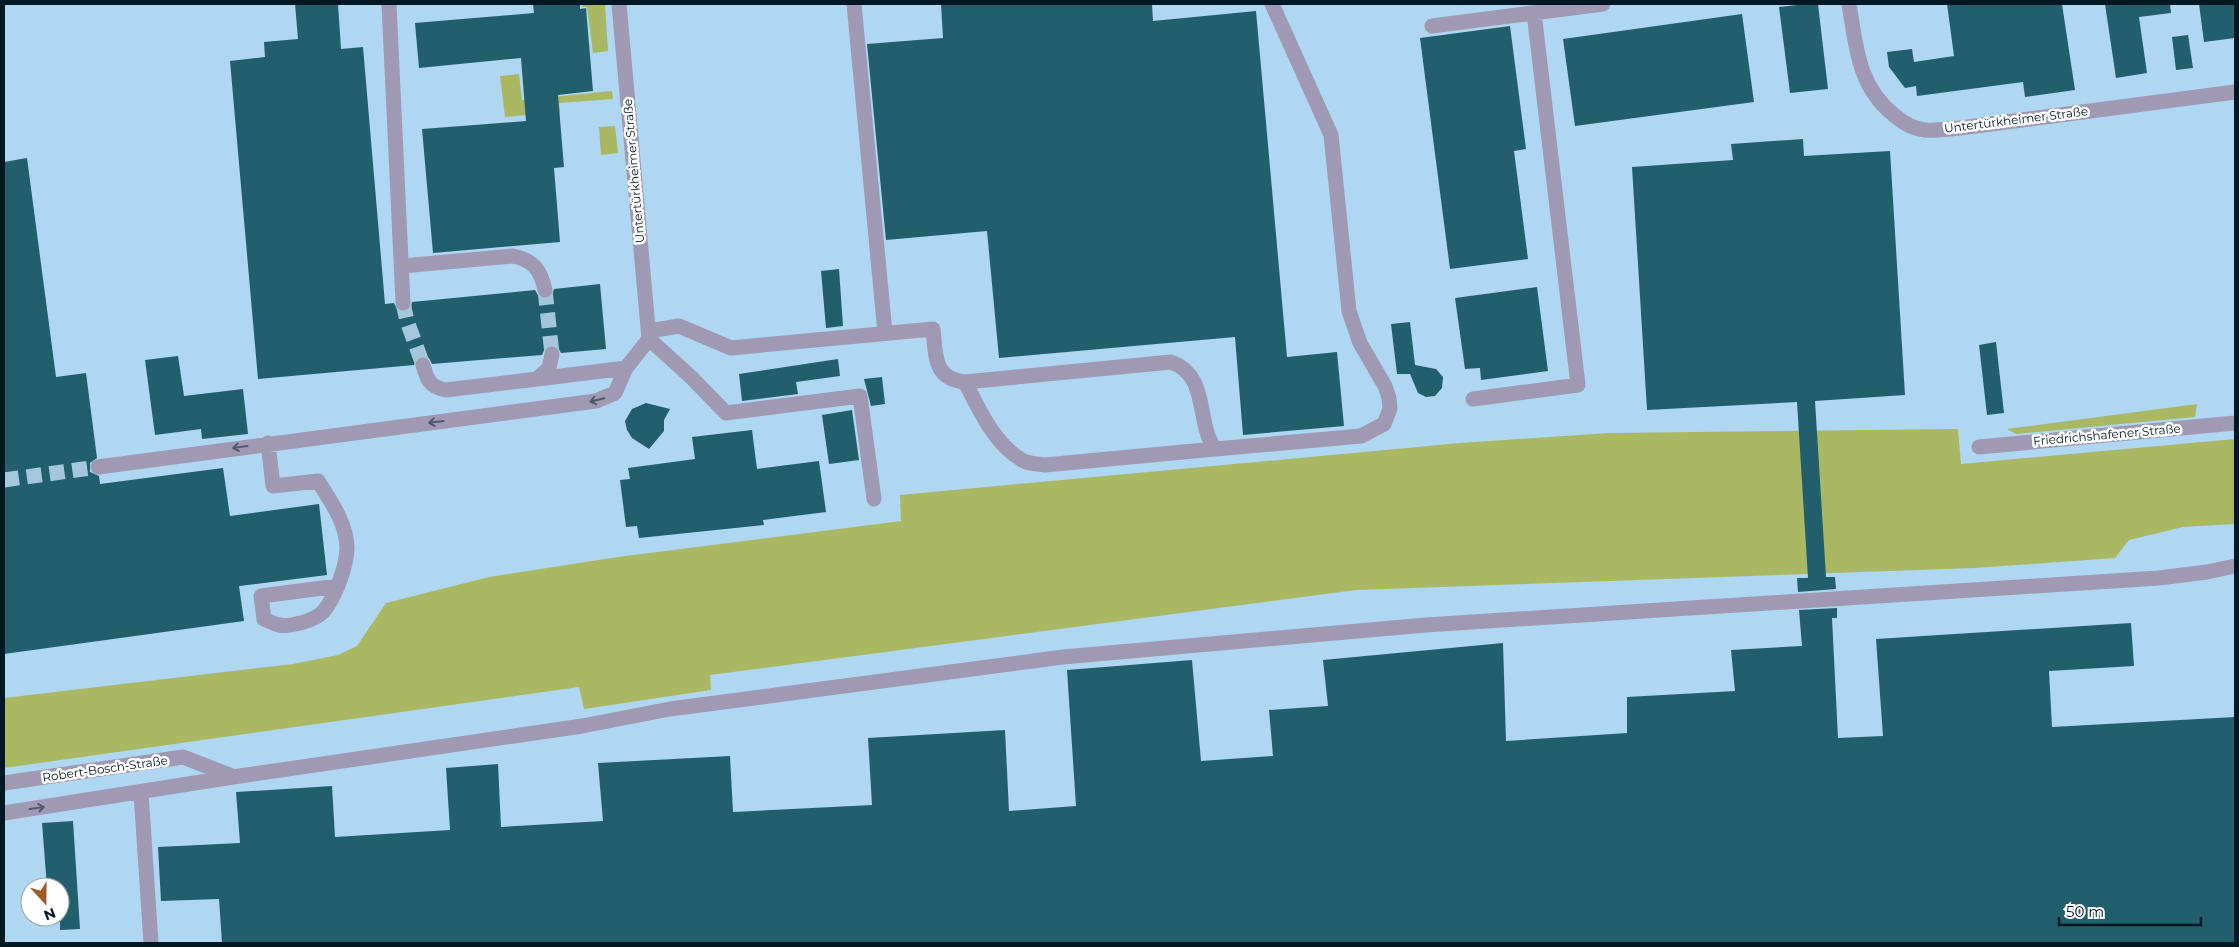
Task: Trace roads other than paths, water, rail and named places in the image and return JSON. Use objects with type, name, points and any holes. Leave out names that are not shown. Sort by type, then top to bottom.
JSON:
[{"type":"street","points":[[388,4],[403,303]]},
{"type":"street","name":"Untertürkheimer Straße","points":[[619,4],[649,335]]},
{"type":"street","points":[[854,4],[885,333]]},
{"type":"street","points":[[966,382],[984,419],[1009,451],[1023,462],[1045,465],[1361,436],[1384,424],[1390,409],[1385,386],[1360,344],[1349,311],[1331,135],[1272,4]]},
{"type":"street","points":[[1432,26],[1603,4]]},
{"type":"street","name":"Untertürkheimer Straße","points":[[1849,4],[1859,62],[1870,91],[1881,105],[1898,119],[1925,130],[1960,128],[2235,92]]},
{"type":"street","points":[[1473,399],[1578,385],[1534,12]]},
{"type":"street","points":[[402,266],[513,256],[523,258],[539,269],[544,290]]},
{"type":"street","points":[[98,467],[596,401],[615,393],[626,368],[649,335],[679,326],[731,348],[933,329],[937,364],[944,375],[954,381],[966,382],[1171,362],[1182,366],[1191,374],[1196,385],[1210,442],[1215,450]]},
{"type":"street","points":[[649,335],[726,413],[860,396],[874,499]]},
{"type":"street","points":[[537,379],[549,368],[552,354]]},
{"type":"street","points":[[423,365],[430,383],[437,388],[446,390],[626,368]]},
{"type":"street","name":"Friedrichshafener Straße","points":[[1979,447],[2235,423]]},
{"type":"street","points":[[268,443],[273,486],[318,481],[342,519],[347,547],[345,568],[338,586],[322,613],[303,622],[280,625],[264,619],[261,596],[338,586]]},
{"type":"street","points":[[4,813],[141,793],[233,776],[582,726],[698,705],[1063,657],[1426,626],[2159,578],[2235,566]]},
{"type":"street","name":"Robert-Bosch-Straße","points":[[4,783],[183,758],[233,776]]},
{"type":"street","points":[[141,793],[151,943]]},
{"type":"tunnel","points":[[545,290],[552,354]]},
{"type":"tunnel","points":[[403,303],[407,321],[423,365]]},
{"type":"tunnel","points":[[4,480],[98,467]]}]
